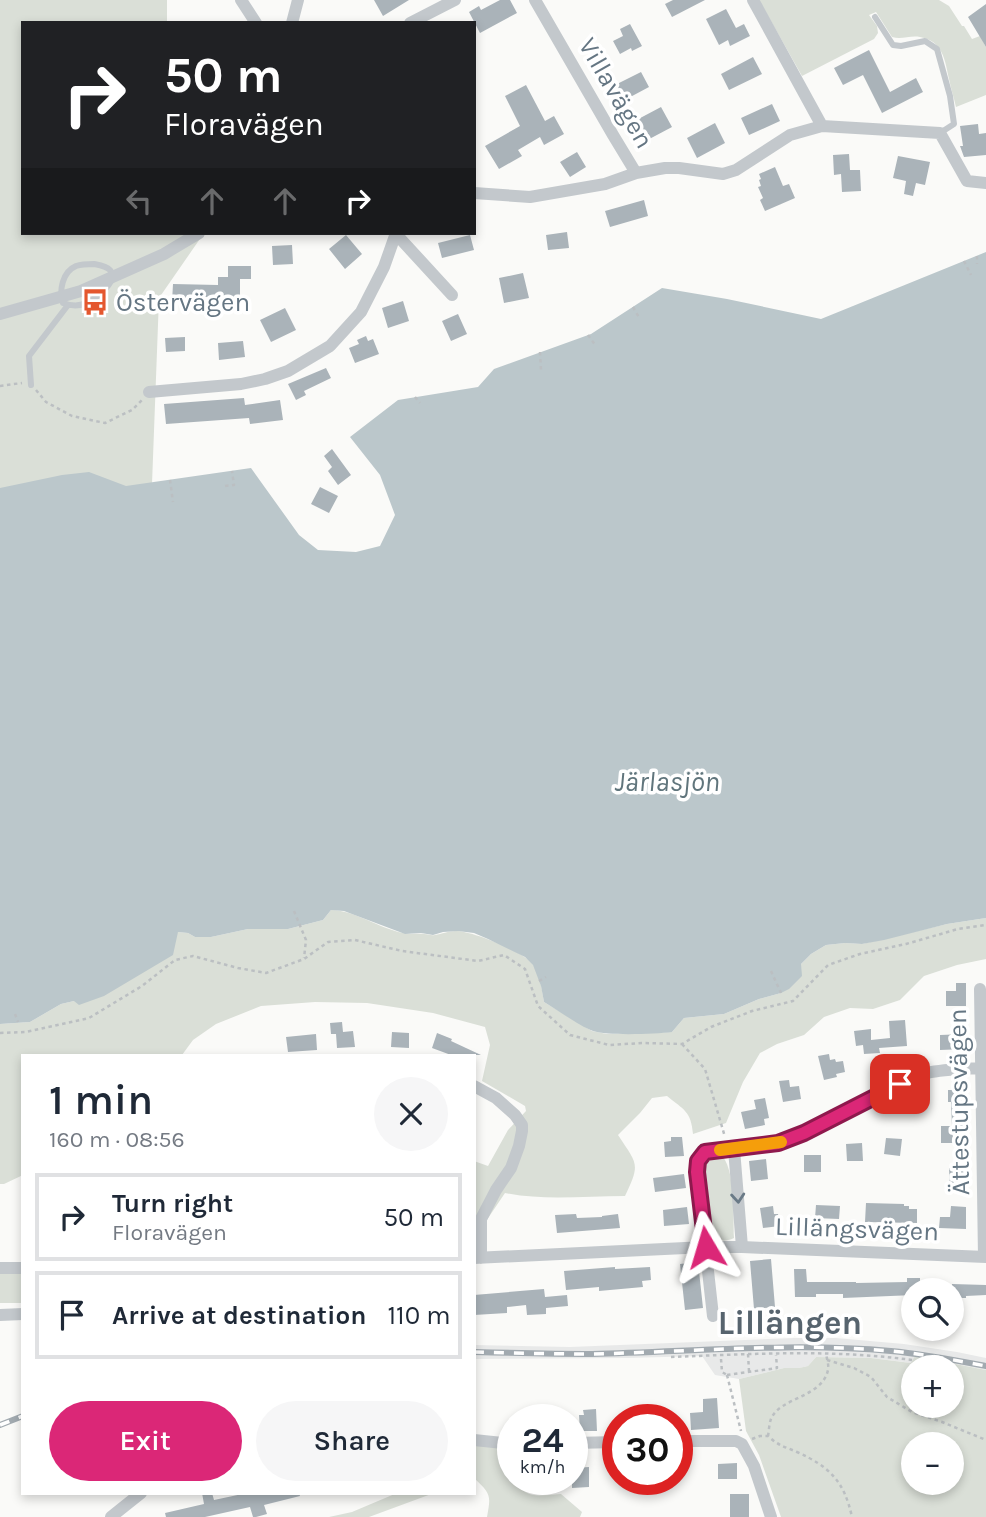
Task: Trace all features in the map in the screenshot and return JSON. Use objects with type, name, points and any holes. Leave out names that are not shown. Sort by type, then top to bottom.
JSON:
[{"type":"street","points":[[241,0],[255,21]]},
{"type":"street","points":[[293,21],[298,0]]},
{"type":"street","points":[[414,21],[455,0]]},
{"type":"street","name":"Villavägen","points":[[535,0],[636,173]]},
{"type":"street","points":[[753,0],[822,126]]},
{"type":"street","points":[[476,193],[530,197],[605,184],[636,173],[672,167],[723,174],[736,170],[790,135],[822,126],[940,133],[967,181],[986,183]]},
{"type":"street","points":[[0,314],[64,301],[164,254],[196,235]]},
{"type":"street","points":[[149,392],[242,384],[265,379],[288,371],[330,345],[361,312],[384,267],[395,235]]},
{"type":"street","points":[[398,235],[452,295]]},
{"type":"street","name":"Ättestupsvägen","points":[[980,989],[985,1257]]},
{"type":"street","points":[[713,1317],[697,1172],[698,1161],[705,1152],[778,1143],[804,1133],[880,1093],[928,1073],[981,1068]]},
{"type":"street","points":[[476,1087],[496,1098],[522,1125],[519,1146],[511,1168],[481,1219],[478,1258]]},
{"type":"street","points":[[732,1149],[742,1247]]},
{"type":"street","name":"Lillängsvägen","points":[[478,1258],[706,1247],[985,1257]]},
{"type":"street","points":[[0,1268],[21,1268]]},
{"type":"street","points":[[0,1315],[21,1314]]},
{"type":"street","points":[[476,1440],[497,1442]]},
{"type":"street","points":[[693,1441],[736,1441],[742,1444],[754,1466],[771,1517]]},
{"type":"street","points":[[111,1517],[138,1495]]},
{"type":"lane","points":[[874,17],[893,45],[925,41],[937,49],[950,96],[954,124],[940,133]]},
{"type":"lane","points":[[32,385],[29,356],[64,301],[63,282],[66,274],[72,267],[94,264],[107,267],[113,277]]},
{"type":"path","points":[[976,256],[977,264]]},
{"type":"path","points":[[964,261],[971,275]]},
{"type":"path","points":[[633,307],[640,319]]},
{"type":"path","points":[[588,335],[596,346]]},
{"type":"path","points":[[540,352],[541,370]]},
{"type":"path","points":[[0,386],[28,382],[46,402],[72,416],[105,423],[132,410],[149,392]]},
{"type":"path","points":[[415,397],[420,403]]},
{"type":"path","points":[[225,486],[234,485],[232,471]]},
{"type":"path","points":[[170,480],[173,502]]},
{"type":"path","points":[[294,911],[306,940],[304,959]]},
{"type":"path","points":[[0,1033],[26,1032],[89,1018],[142,986],[175,960],[193,956],[266,973],[304,959],[328,942],[355,940],[402,951],[478,961],[504,955],[524,969],[538,1006],[570,1035],[609,1045],[682,1044],[710,1027],[752,1011],[793,1001],[828,965],[958,929],[986,925]]},
{"type":"path","points":[[771,971],[781,993]]},
{"type":"path","points":[[539,981],[546,977]]},
{"type":"path","points":[[15,1014],[18,1022]]},
{"type":"path","points":[[682,1044],[705,1069],[732,1149]]},
{"type":"path","points":[[720,1331],[720,1336]]},
{"type":"path","points":[[748,1354],[749,1371]]},
{"type":"path","points":[[727,1376],[777,1368],[776,1354]]},
{"type":"path","points":[[768,1436],[771,1417],[780,1408],[821,1383],[827,1373],[827,1354]]},
{"type":"path","points":[[671,1357],[827,1354],[901,1359]]},
{"type":"path","points":[[721,1359],[722,1371],[727,1376],[741,1424],[742,1444],[760,1436],[768,1436],[779,1446],[829,1470],[840,1483],[852,1517]]},
{"type":"path","points":[[827,1360],[854,1368],[871,1377],[887,1397],[912,1412],[986,1440]]},
{"type":"shaded area","points":[[0,0],[167,0],[167,21],[21,21],[21,235],[203,235],[159,298],[152,484],[0,841]]},
{"type":"shaded area","points":[[759,0],[939,0],[949,6],[972,39],[980,36],[986,47],[986,95],[956,107],[944,58],[938,47],[928,39],[920,37],[892,37],[876,12],[869,15],[877,26],[878,33],[874,39],[802,76]]},
{"type":"shaded area","points":[[331,910],[341,911],[406,934],[434,935],[456,931],[498,943],[529,960],[534,966],[544,1002],[592,1031],[607,1034],[672,1032],[684,1018],[724,1014],[781,993],[800,965],[826,945],[862,944],[947,924],[986,918],[986,959],[924,976],[900,1000],[873,1009],[850,1008],[824,1017],[804,1035],[760,1053],[743,1082],[726,1123],[693,1134],[690,1120],[682,1108],[667,1096],[652,1098],[618,1135],[635,1164],[625,1196],[549,1197],[505,1193],[476,1236],[476,1162],[488,1166],[508,1130],[526,1111],[525,1106],[482,1081],[490,1045],[485,1027],[433,1013],[367,1003],[315,1002],[261,1006],[216,1024],[193,1040],[183,1054],[21,1054],[21,1176],[0,1184],[0,1024],[30,1022],[61,1004],[74,1001],[178,932],[195,937],[211,937],[248,929],[288,929],[323,920]]},
{"type":"shaded area","points":[[720,1154],[729,1169],[733,1193],[734,1238],[726,1240],[715,1238],[711,1231],[702,1168],[710,1159]]},
{"type":"shaded area","points":[[0,1273],[21,1274],[21,1303],[0,1303]]},
{"type":"shaded area","points":[[836,1338],[904,1344],[986,1358],[986,1370],[964,1366],[964,1355],[901,1355],[901,1362],[816,1357],[808,1366],[784,1368],[739,1379],[715,1375],[702,1356],[476,1359],[476,1345],[570,1347]]},
{"type":"shaded area","points":[[816,1357],[901,1362],[901,1418],[964,1418],[964,1366],[986,1370],[986,1517],[781,1517],[759,1455],[746,1431],[739,1379],[784,1368],[808,1366]]},
{"type":"shaded area","points":[[476,1446],[497,1446],[497,1495],[562,1495],[582,1512],[580,1517],[487,1517],[488,1495],[476,1480]]},
{"type":"shaded area","points":[[392,1495],[429,1495],[369,1517],[329,1517],[352,1512]]},
{"type":"water","name":"Järlasjön","points":[[986,252],[986,918],[947,924],[862,944],[826,945],[801,964],[802,976],[789,989],[724,1014],[684,1018],[672,1032],[620,1034],[587,1029],[544,1002],[533,965],[525,957],[474,933],[458,931],[433,935],[405,934],[344,911],[331,910],[323,920],[288,929],[248,929],[211,937],[195,937],[178,932],[173,955],[104,996],[79,1005],[74,1001],[61,1004],[30,1022],[0,1024],[0,488],[89,472],[126,486],[251,468],[299,535],[318,550],[356,552],[380,546],[395,515],[380,475],[350,437],[398,400],[478,387],[494,369],[591,334],[662,288],[821,319]]},
{"type":"building","points":[[374,0],[409,0],[383,16]]},
{"type":"building","points":[[500,0],[510,0],[517,13],[480,33],[469,12],[479,6],[481,10]]},
{"type":"building","points":[[673,0],[705,0],[672,17],[665,4]]},
{"type":"building","points":[[986,4],[986,47],[968,17]]},
{"type":"building","points":[[726,9],[736,28],[744,24],[750,36],[730,46],[728,40],[719,45],[706,19]]},
{"type":"building","points":[[630,24],[642,46],[620,54],[613,41],[623,36],[620,29]]},
{"type":"building","points":[[869,50],[890,92],[916,78],[923,92],[882,113],[863,75],[843,85],[834,68]]},
{"type":"building","points":[[753,57],[762,74],[729,90],[721,74]]},
{"type":"building","points":[[641,72],[649,87],[619,103],[611,87]]},
{"type":"building","points":[[526,85],[545,121],[554,116],[564,134],[544,145],[540,137],[518,150],[522,156],[499,169],[485,146],[520,126],[505,96]]},
{"type":"building","points":[[772,104],[780,121],[749,135],[741,118]]},
{"type":"building","points":[[661,107],[672,127],[638,145],[627,125]]},
{"type":"building","points":[[715,123],[725,143],[697,158],[687,138]]},
{"type":"building","points":[[978,124],[979,134],[986,133],[986,155],[964,157],[960,146],[963,146],[960,126]]},
{"type":"building","points":[[577,152],[586,167],[570,177],[560,162]]},
{"type":"building","points":[[849,154],[850,170],[860,170],[861,191],[842,192],[841,174],[834,175],[833,155]]},
{"type":"building","points":[[898,156],[930,162],[925,185],[916,183],[913,196],[904,194],[906,181],[893,178]]},
{"type":"building","points":[[775,167],[783,186],[789,184],[795,198],[765,211],[760,200],[763,198],[758,187],[761,186],[759,174]]},
{"type":"building","points":[[644,200],[648,216],[610,227],[605,211]]},
{"type":"building","points":[[567,232],[569,248],[548,250],[546,235]]},
{"type":"building","points":[[346,235],[362,254],[345,269],[329,249]]},
{"type":"building","points":[[470,235],[474,250],[442,258],[438,243]]},
{"type":"building","points":[[292,245],[293,264],[273,265],[272,246]]},
{"type":"building","points":[[228,266],[251,266],[251,279],[240,279],[240,297],[205,297],[205,303],[172,302],[173,284],[218,285],[218,277],[228,277]]},
{"type":"building","points":[[523,273],[529,298],[504,303],[499,278]]},
{"type":"building","points":[[403,301],[409,321],[388,328],[382,308]]},
{"type":"building","points":[[285,308],[296,330],[271,342],[260,320]]},
{"type":"building","points":[[458,314],[467,334],[451,341],[442,321]]},
{"type":"building","points":[[366,336],[368,341],[373,339],[379,354],[355,363],[349,348],[359,344],[357,340]]},
{"type":"building","points":[[185,337],[185,351],[166,352],[165,338]]},
{"type":"building","points":[[243,341],[245,357],[219,360],[218,343]]},
{"type":"building","points":[[326,368],[331,378],[304,391],[306,395],[296,400],[288,384]]},
{"type":"building","points":[[244,398],[245,405],[280,400],[283,420],[250,424],[249,418],[166,424],[164,404]]},
{"type":"building","points":[[332,449],[351,475],[338,485],[328,471],[332,467],[324,456]]},
{"type":"building","points":[[320,487],[338,496],[329,513],[311,504]]},
{"type":"building","points":[[956,983],[966,983],[966,1006],[946,1006],[946,991],[956,991]]},
{"type":"building","points":[[905,1020],[907,1046],[879,1048],[880,1053],[864,1054],[863,1045],[856,1046],[854,1031],[871,1029],[871,1040],[890,1038],[889,1021]]},
{"type":"building","points":[[342,1022],[343,1032],[353,1031],[355,1047],[337,1048],[336,1034],[331,1034],[330,1023]]},
{"type":"building","points":[[392,1032],[409,1033],[409,1048],[391,1047]]},
{"type":"building","points":[[437,1033],[481,1055],[448,1054],[432,1048]]},
{"type":"building","points":[[316,1034],[317,1050],[288,1052],[286,1037]]},
{"type":"building","points":[[966,1034],[966,1049],[940,1050],[940,1035]]},
{"type":"building","points":[[829,1054],[830,1060],[843,1061],[845,1072],[824,1080],[818,1056]]},
{"type":"building","points":[[789,1080],[790,1087],[799,1086],[801,1099],[783,1102],[779,1081]]},
{"type":"building","points":[[948,1090],[965,1090],[965,1143],[941,1143],[941,1126],[952,1126]]},
{"type":"building","points":[[765,1098],[769,1118],[764,1119],[765,1125],[745,1129],[741,1112],[756,1109],[754,1100]]},
{"type":"building","points":[[671,1137],[682,1137],[684,1156],[665,1157],[664,1142],[671,1141]]},
{"type":"building","points":[[886,1138],[902,1139],[900,1156],[884,1154]]},
{"type":"building","points":[[862,1143],[863,1161],[847,1161],[846,1144]]},
{"type":"building","points":[[804,1155],[821,1155],[821,1172],[804,1172]]},
{"type":"building","points":[[766,1159],[768,1179],[751,1181],[749,1161]]},
{"type":"building","points":[[949,1168],[965,1168],[965,1188],[950,1189]]},
{"type":"building","points":[[684,1174],[686,1188],[655,1192],[653,1178]]},
{"type":"building","points":[[866,1203],[904,1204],[909,1206],[909,1209],[917,1209],[917,1223],[865,1222]]},
{"type":"building","points":[[816,1205],[840,1206],[839,1219],[815,1218]]},
{"type":"building","points":[[773,1206],[780,1226],[763,1228],[760,1208]]},
{"type":"building","points":[[951,1206],[966,1207],[966,1229],[939,1228],[940,1217],[950,1217]]},
{"type":"building","points":[[687,1207],[689,1224],[664,1226],[663,1210]]},
{"type":"building","points":[[576,1214],[577,1218],[618,1214],[620,1228],[557,1233],[555,1215]]},
{"type":"building","points":[[771,1259],[775,1307],[754,1309],[750,1261]]},
{"type":"building","points":[[698,1262],[703,1308],[685,1310],[680,1264]]},
{"type":"building","points":[[650,1267],[651,1280],[642,1281],[643,1287],[599,1291],[599,1287],[566,1290],[564,1271]]},
{"type":"building","points":[[794,1269],[806,1269],[807,1282],[901,1282],[901,1296],[843,1298],[843,1294],[816,1294],[816,1297],[795,1297]]},
{"type":"building","points":[[964,1284],[986,1285],[986,1295],[966,1298]]},
{"type":"building","points":[[544,1289],[545,1297],[567,1295],[568,1306],[546,1308],[546,1314],[527,1315],[526,1305],[507,1307],[507,1313],[476,1315],[476,1295]]},
{"type":"building","points":[[717,1398],[719,1428],[693,1430],[693,1413],[703,1412],[703,1399]]},
{"type":"building","points":[[596,1409],[597,1431],[588,1431],[588,1410]]},
{"type":"building","points":[[737,1463],[737,1479],[718,1479],[718,1464]]},
{"type":"building","points":[[730,1494],[749,1494],[749,1517],[730,1517]]},
{"type":"building","points":[[202,1495],[213,1495],[214,1500],[238,1495],[300,1496],[264,1505],[267,1514],[256,1517],[253,1517],[250,1507],[205,1517],[166,1517],[165,1513],[204,1504]]},
{"type":"railway","points":[[476,1352],[592,1354],[741,1348],[854,1348],[903,1352],[986,1366]]},
{"type":"railway","points":[[0,1425],[21,1417]]},
{"type":"slow traffic","points":[[720,1150],[781,1142]]},
{"type":"place","name":"Östervägen","points":[[95,302]]},
{"type":"district","name":"Lillängen","points":[[790,1323]]},
{"type":"route","points":[[706,1247],[697,1172],[698,1161],[705,1152],[778,1143],[804,1133],[900,1084]]}]
